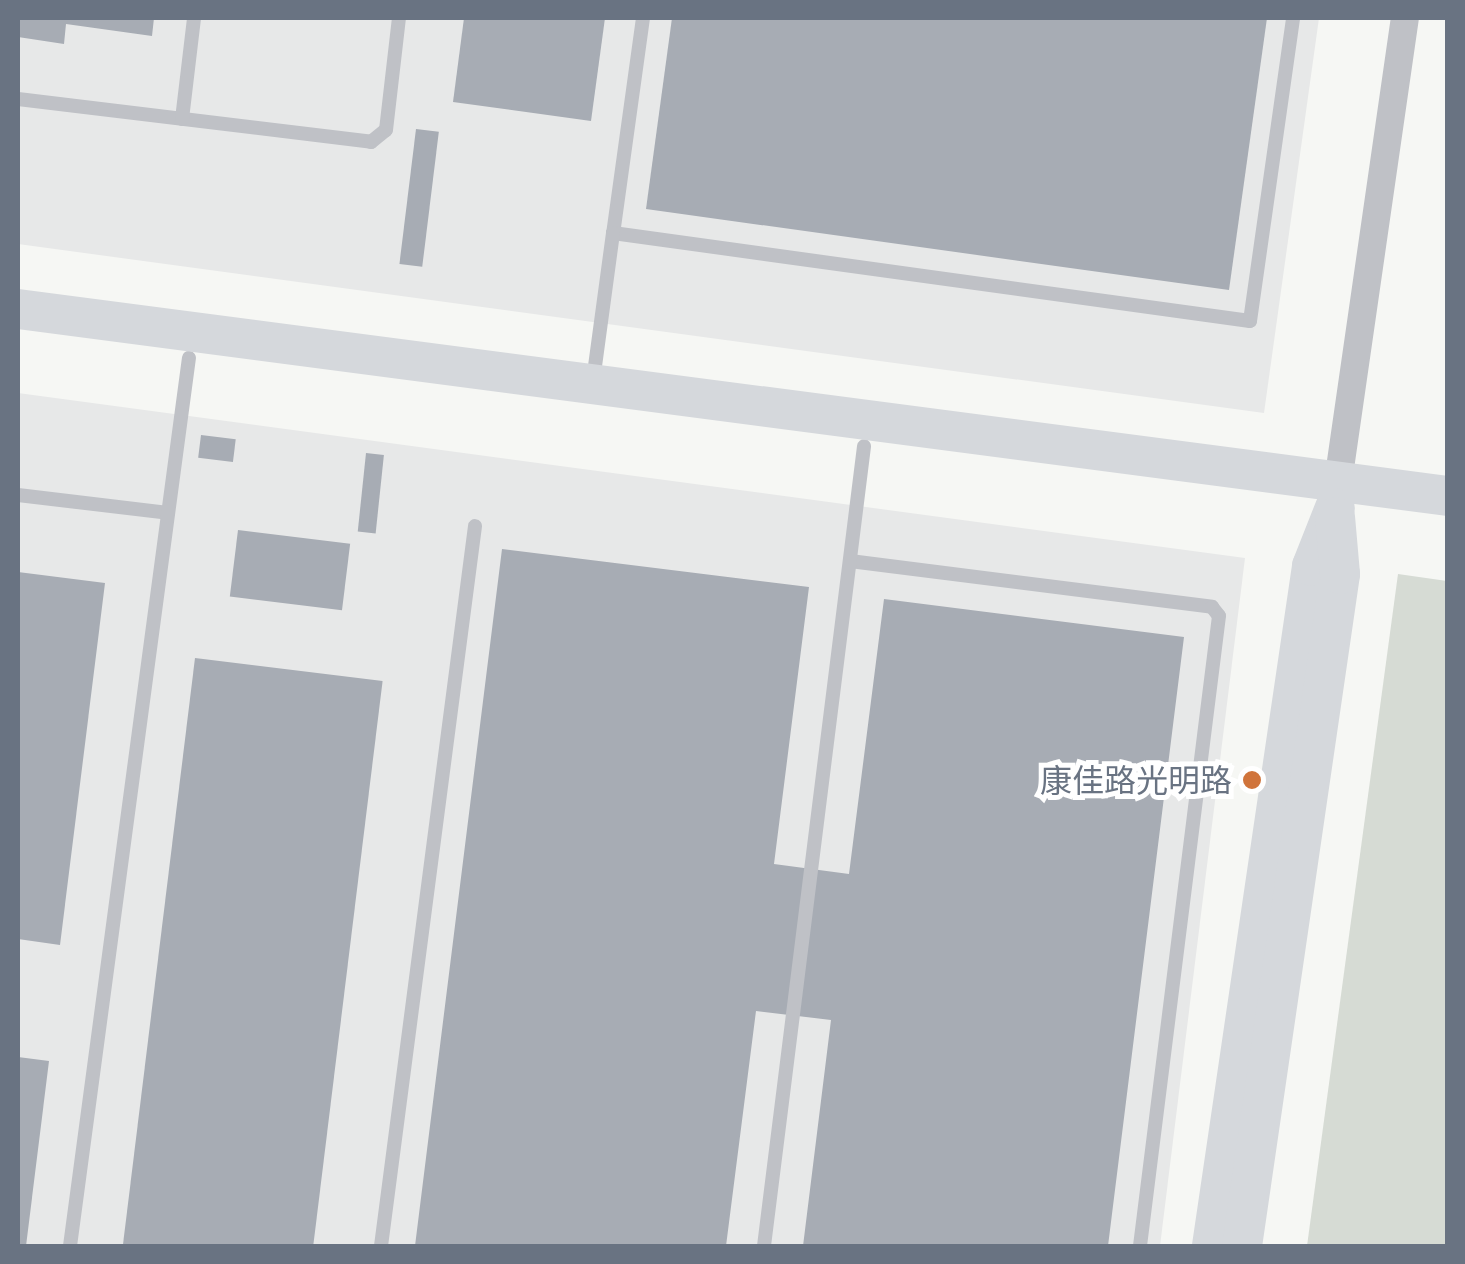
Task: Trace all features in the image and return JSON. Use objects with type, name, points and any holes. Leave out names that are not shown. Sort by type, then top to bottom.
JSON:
[{"type":"street","points":[[1212,1246],[1312,566],[1336,494],[1405,18]]},
{"type":"street","points":[[18,310],[592,384],[1336,494],[1448,522]]},
{"type":"street","points":[[18,336],[864,446],[1336,494],[1448,496]]},
{"type":"street","points":[[1242,1246],[1340,574],[1336,494]]},
{"type":"lane","points":[[182,119],[194,18]]},
{"type":"lane","points":[[18,100],[371,142],[386,130],[400,18]]},
{"type":"lane","points":[[592,384],[643,18]]},
{"type":"lane","points":[[613,233],[1250,322],[1292,18]]},
{"type":"lane","points":[[70,1246],[189,358]]},
{"type":"lane","points":[[764,1246],[864,446]]},
{"type":"lane","points":[[18,495],[168,514]]},
{"type":"lane","points":[[381,1246],[475,526]]},
{"type":"lane","points":[[850,561],[1212,607],[1219,616],[1140,1246]]},
{"type":"shaded area","points":[[18,18],[1319,18],[1264,413],[18,244]]},
{"type":"shaded area","points":[[18,393],[1245,558],[1160,1246],[18,1246]]},
{"type":"shaded area","points":[[1398,574],[1447,581],[1447,1246],[1307,1246]]},
{"type":"building","points":[[18,18],[154,18],[152,36],[66,24],[64,44],[18,37]]},
{"type":"building","points":[[464,18],[605,18],[591,121],[453,102]]},
{"type":"building","points":[[672,18],[1267,18],[1229,290],[646,209]]},
{"type":"building","points":[[416,129],[439,132],[422,267],[399,264]]},
{"type":"building","points":[[201,435],[236,439],[233,462],[198,458]]},
{"type":"building","points":[[366,453],[384,455],[376,533],[358,532]]},
{"type":"building","points":[[238,530],[350,544],[342,610],[230,597]]},
{"type":"building","points":[[502,549],[809,587],[774,864],[849,874],[884,599],[1184,637],[1108,1246],[803,1246],[831,1020],[756,1011],[726,1246],[415,1246]]},
{"type":"building","points":[[18,572],[105,583],[60,945],[18,939]]},
{"type":"building","points":[[195,658],[383,681],[313,1246],[123,1246]]},
{"type":"building","points":[[18,1057],[49,1061],[26,1246],[18,1246]]},
{"type":"place","name":"康佳路光明路","points":[[1252,780]]}]
